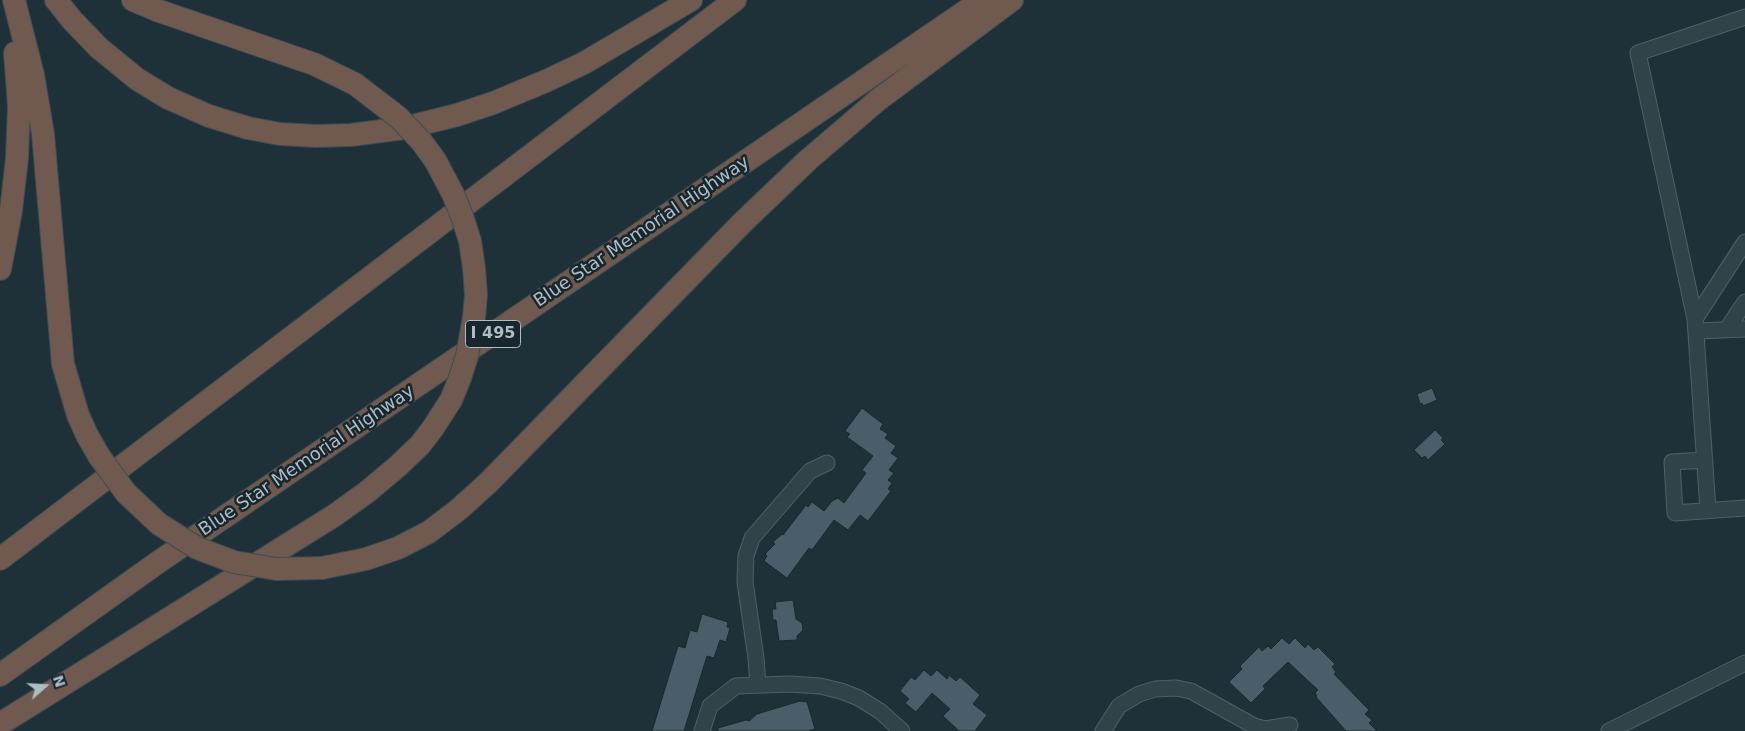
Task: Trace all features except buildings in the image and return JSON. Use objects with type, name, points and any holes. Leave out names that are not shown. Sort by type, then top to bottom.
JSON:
[{"type":"highway","points":[[0,269],[14,195],[19,114],[16,60],[7,0]]},
{"type":"highway","points":[[14,0],[33,75],[43,134],[63,364],[78,415],[98,456],[126,493],[159,524],[197,548],[234,562],[276,570],[322,568],[366,559],[398,548],[428,532],[458,510],[478,492],[736,228],[796,171],[878,100],[1012,0]]},
{"type":"highway","points":[[56,0],[81,30],[108,56],[137,79],[178,103],[209,116],[248,128],[292,135],[327,136],[362,134],[404,128],[457,115],[493,103],[540,84],[584,63],[691,0]]},
{"type":"highway","points":[[0,724],[335,515],[361,496],[398,466],[420,445],[433,428],[451,400],[467,356],[476,295],[470,241],[453,194],[435,160],[421,141],[398,116],[355,84],[314,64],[133,0]]},
{"type":"highway","points":[[0,559],[735,0]]},
{"type":"highway","name":"Blue Star Memorial Highway","points":[[3,673],[157,563],[982,0]]},
{"type":"street","points":[[1708,510],[1696,325],[1638,53],[1745,17]]},
{"type":"street","points":[[1696,325],[1745,242]]},
{"type":"street","points":[[1727,329],[1745,302]]},
{"type":"street","points":[[1696,325],[1745,329]]},
{"type":"street","points":[[1705,460],[1672,462],[1676,513],[1745,508]]},
{"type":"street","points":[[758,685],[745,582],[746,556],[752,538],[810,471],[827,463]]},
{"type":"street","points":[[1609,731],[1745,663]]},
{"type":"street","points":[[702,731],[710,706],[736,686],[790,684],[820,686],[859,698],[881,712],[902,731]]},
{"type":"street","points":[[1102,731],[1119,706],[1139,694],[1155,689],[1176,688],[1191,691],[1254,726],[1265,729],[1290,725]]}]
